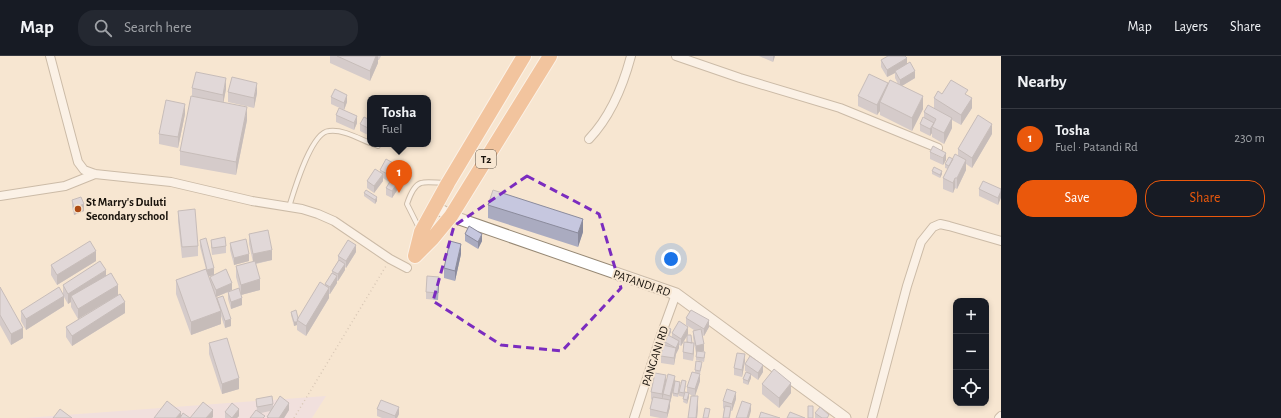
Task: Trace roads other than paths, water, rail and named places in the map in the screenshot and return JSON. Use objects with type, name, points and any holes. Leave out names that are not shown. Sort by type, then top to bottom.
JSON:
[{"type":"highway","name":"T2","points":[[524,56],[448,183],[422,232],[415,256],[451,216],[550,56]]},
{"type":"street","points":[[50,56],[78,162],[84,170],[104,176],[171,182],[318,214],[334,221],[390,260],[407,268]]},
{"type":"street","points":[[589,138],[597,131],[617,98],[631,56]]},
{"type":"street","points":[[676,56],[740,78],[840,108],[938,148]]},
{"type":"street","points":[[0,196],[65,186],[95,174]]},
{"type":"street","name":"PATANDI RD","points":[[435,207],[451,216],[676,294],[845,418]]},
{"type":"street","points":[[872,418],[907,286],[921,242],[933,227],[940,224],[1001,241]]},
{"type":"street","name":"PANGANI RD","points":[[634,418],[676,294]]},
{"type":"lane","points":[[288,207],[304,162],[322,133],[333,131],[367,142]]},
{"type":"lane","points":[[422,232],[407,204],[409,198],[417,185],[421,183],[448,183]]},
{"type":"place","name":"Tosha","points":[[399,193]]},
{"type":"place","name":"St Marry's Duluti Secondary school","points":[[78,209]]}]
